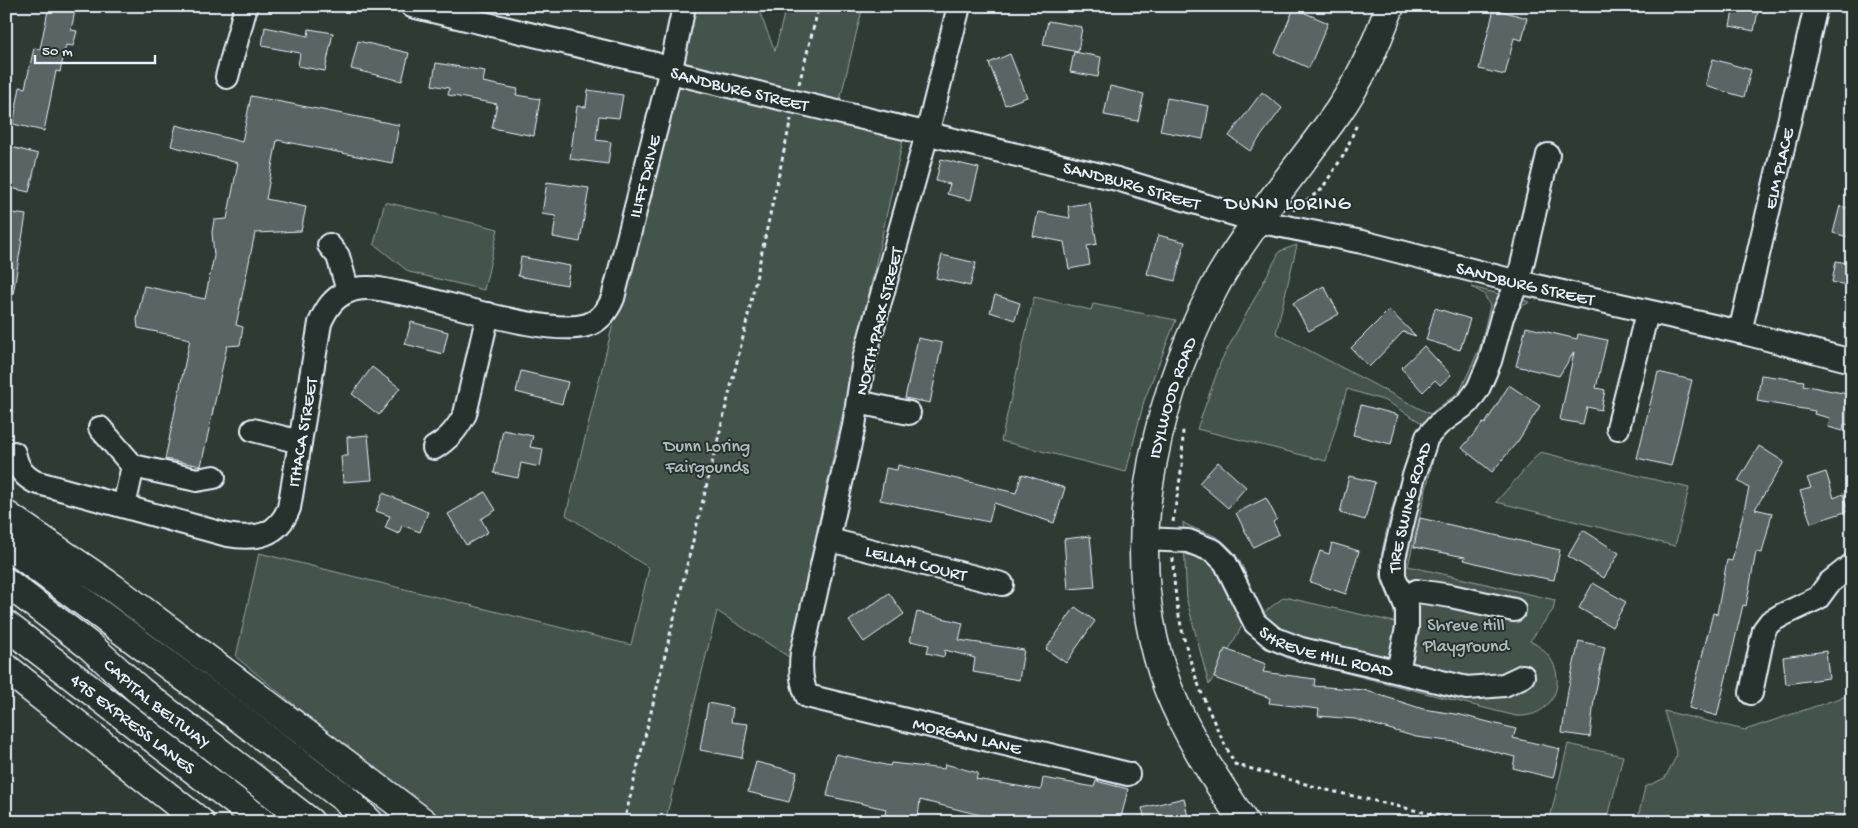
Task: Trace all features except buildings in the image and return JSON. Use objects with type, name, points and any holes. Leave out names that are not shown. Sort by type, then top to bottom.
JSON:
[{"type":"main road","name":"IDYLWOOD ROAD","points":[[1244,822],[1201,755],[1168,688],[1156,649],[1148,613],[1144,575],[1147,496],[1155,448],[1181,363],[1214,287],[1267,222],[1340,110],[1367,62],[1390,6]]},
{"type":"main road","points":[[6,515],[113,588],[423,822]]},
{"type":"main road","points":[[6,544],[143,645],[344,798],[369,822]]},
{"type":"main road","name":"CAPITAL BELTWAY","points":[[6,582],[91,648],[148,697],[310,822]]},
{"type":"main road","name":"495 EXPRESS LANES","points":[[6,625],[262,822]]},
{"type":"main road","points":[[6,668],[200,822]]},
{"type":"street","points":[[227,77],[246,6]]},
{"type":"street","name":"SANDBURG STREET","points":[[412,6],[671,69],[684,75],[1117,180],[1267,222],[1362,242],[1647,313],[1740,332],[1852,362]]},
{"type":"street","name":"ILIFF DRIVE","points":[[488,314],[546,326],[578,327],[590,325],[600,318],[613,298],[671,69],[684,6]]},
{"type":"street","name":"NORTH PARK STREET","points":[[807,696],[802,678],[801,660],[830,540],[858,402],[864,359],[927,134],[959,6]]},
{"type":"street","name":"ELM PLACE","points":[[1740,332],[1816,6]]},
{"type":"street","name":"TIRE SWING ROAD","points":[[1398,671],[1407,628],[1407,609],[1394,576],[1394,558],[1413,479],[1427,437],[1439,424],[1468,403],[1478,389],[1490,361],[1502,317],[1518,282],[1548,155]]},
{"type":"street","points":[[333,250],[348,291],[377,288],[434,299],[488,314],[465,414],[458,428],[446,441],[434,448]]},
{"type":"street","name":"ITHACA STREET","points":[[14,453],[18,468],[25,476],[36,482],[227,535],[250,537],[266,534],[278,527],[290,508],[320,323],[325,311],[335,299],[348,291]]},
{"type":"street","points":[[1618,428],[1647,313]]},
{"type":"street","points":[[858,402],[909,413]]},
{"type":"street","points":[[100,428],[133,466],[197,480],[214,477]]},
{"type":"street","points":[[253,430],[300,442]]},
{"type":"street","points":[[124,506],[133,466]]},
{"type":"street","name":"SHREVE HILL ROAD","points":[[1144,539],[1173,539],[1202,545],[1220,556],[1225,562],[1255,623],[1272,638],[1301,649],[1477,688],[1504,685],[1523,676]]},
{"type":"street","name":"LELLAH COURT","points":[[830,540],[1002,584]]},
{"type":"street","points":[[1751,693],[1764,630],[1770,622],[1818,598],[1829,583],[1852,566]]},
{"type":"street","points":[[1403,598],[1417,591],[1451,596],[1514,610]]},
{"type":"street","name":"MORGAN LANE","points":[[807,696],[1128,774]]},
{"type":"path","points":[[624,821],[745,329],[795,102],[819,6]]},
{"type":"path","points":[[1267,222],[1315,196],[1321,190],[1345,153],[1358,121]]},
{"type":"path","points":[[1184,426],[1182,466],[1173,518],[1177,604],[1187,648],[1209,713],[1235,764],[1327,790],[1466,822]]},
{"type":"green space","name":"Dunn Loring Fairgounds","points":[[691,6],[757,6],[775,51],[786,6],[863,6],[836,116],[903,140],[789,657],[717,611],[665,822],[436,822],[236,657],[259,553],[631,645],[649,568],[566,515]]},
{"type":"green space","points":[[385,202],[498,229],[484,290],[409,272],[374,244]]},
{"type":"green space","name":"Shreve Hill Playground","points":[[1297,245],[1276,333],[1430,414],[1460,391],[1480,347],[1490,306],[1484,294],[1472,287],[1530,302],[1520,307],[1515,315],[1497,377],[1486,400],[1474,414],[1445,435],[1436,447],[1408,566],[1555,600],[1553,610],[1530,641],[1544,651],[1553,662],[1557,675],[1556,688],[1552,699],[1543,709],[1531,715],[1516,716],[1290,659],[1265,648],[1242,626],[1209,685],[1187,601],[1183,522],[1216,537],[1230,548],[1242,566],[1262,614],[1284,597],[1394,622],[1393,609],[1381,578],[1381,559],[1389,519],[1403,471],[1416,433],[1422,423],[1386,401],[1347,389],[1326,461],[1197,429],[1221,361],[1280,251]]},
{"type":"green space","points":[[1034,297],[1091,310],[1093,304],[1176,320],[1144,401],[1126,472],[1001,441]]},
{"type":"green space","points":[[1540,452],[1689,488],[1675,546],[1496,502]]},
{"type":"green space","points":[[1852,694],[1852,822],[1637,822],[1645,787],[1665,778],[1677,755],[1664,711],[1745,730]]},
{"type":"green space","points":[[1568,744],[1623,756],[1607,822],[1549,822]]},
{"type":"waterway","points":[[1820,822],[1846,817]]},
{"type":"district","name":"DUNN LORING","points":[[1288,202]]}]
